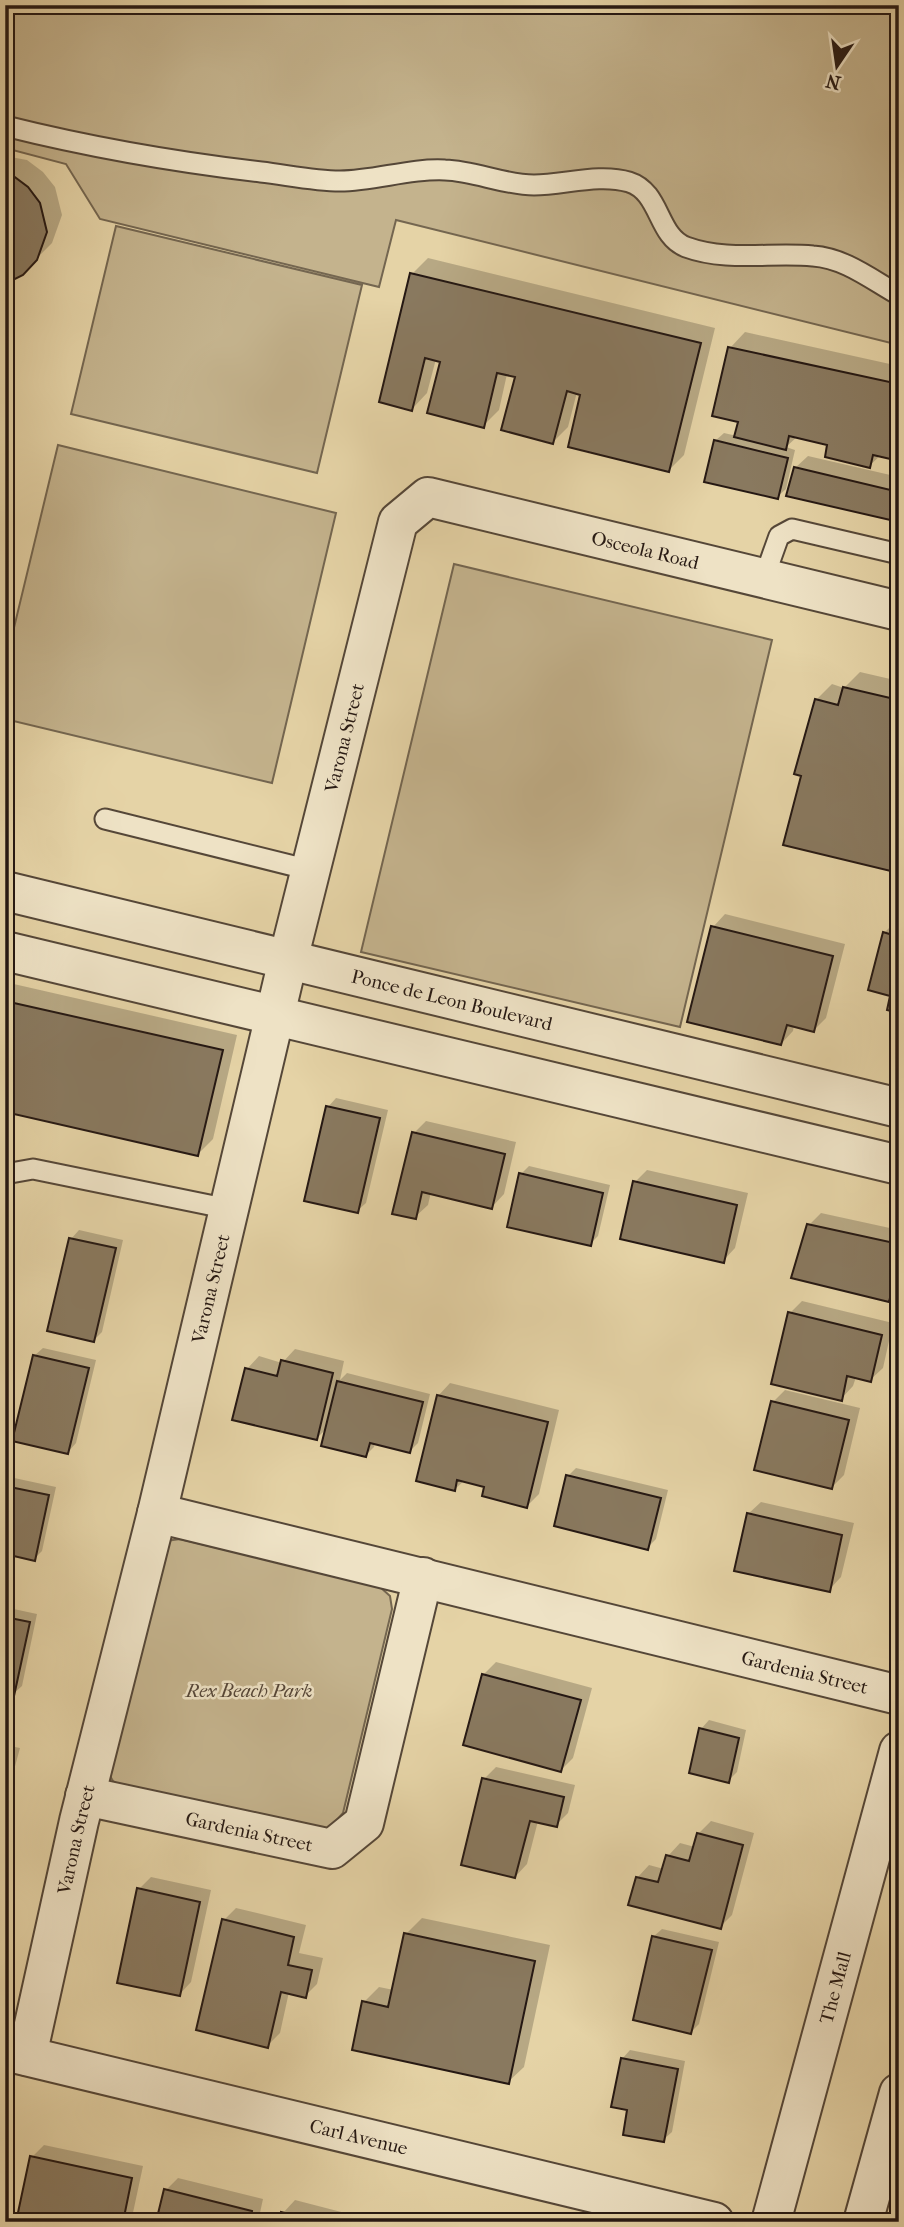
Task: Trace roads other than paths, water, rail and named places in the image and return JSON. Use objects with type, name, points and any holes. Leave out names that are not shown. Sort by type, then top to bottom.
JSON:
[{"type":"street","name":"Osceola Road","points":[[398,522],[428,497],[899,611]]},
{"type":"street","name":"Varona Street","points":[[16,2053],[157,1513],[288,960],[398,522]]},
{"type":"street","name":"Ponce de Leon Boulevard","points":[[5,891],[899,1108]]},
{"type":"street","points":[[5,951],[899,1165]]},
{"type":"street","name":"Gardenia Street","points":[[157,1513],[899,1695]]},
{"type":"street","name":"Gardenia Street","points":[[85,1796],[332,1849],[364,1824],[423,1577]]},
{"type":"street","name":"The Mall","points":[[771,2222],[899,1751]]},
{"type":"street","name":"Carl Avenue","points":[[16,2053],[714,2222]]},
{"type":"street","points":[[863,2222],[899,2093]]},
{"type":"lane","points":[[5,126],[190,162],[338,181],[441,170],[469,172],[532,185],[618,179],[633,183],[646,192],[655,203],[673,239],[685,247],[740,256],[813,256],[836,261],[899,295]]},
{"type":"lane","points":[[764,578],[779,536],[792,528],[899,554]]},
{"type":"lane","points":[[105,819],[310,870]]},
{"type":"lane","points":[[5,1174],[33,1169],[229,1209]]},
{"type":"park label","name":"Rex Beach Park","points":[[249,1690]]}]
